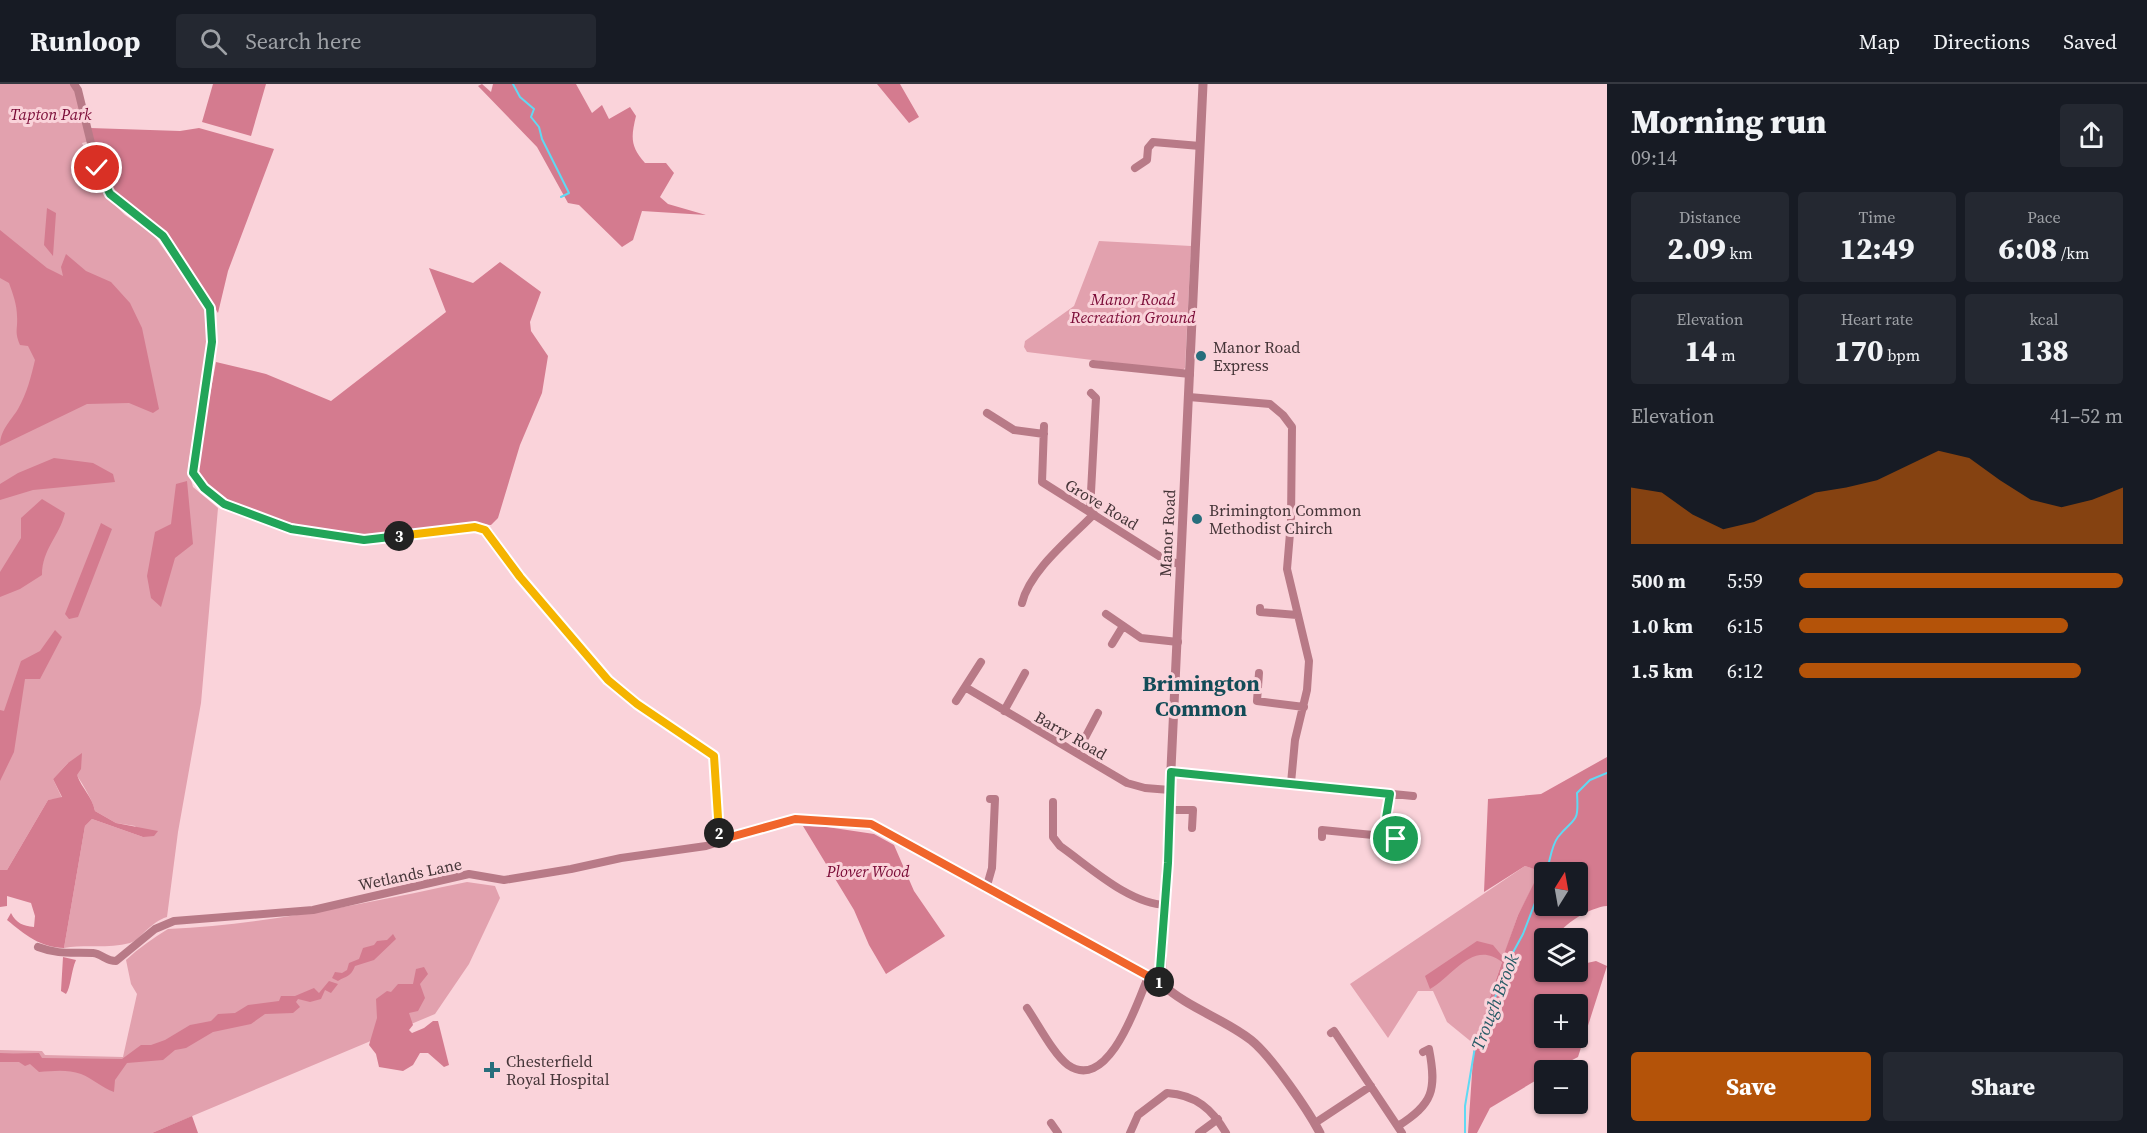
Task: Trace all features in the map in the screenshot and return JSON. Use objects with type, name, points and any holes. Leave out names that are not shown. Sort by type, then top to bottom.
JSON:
[{"type":"street","points":[[74,84],[78,90],[97,168],[110,194],[163,236],[210,308],[212,342],[193,473],[204,488],[224,504],[291,529],[364,540],[475,527],[490,534],[520,577],[608,680],[637,704],[714,756],[720,840]]},
{"type":"street","name":"Manor Road","points":[[1161,983],[1203,84]]},
{"type":"street","points":[[1135,168],[1147,160],[1148,148],[1153,142],[1200,146]]},
{"type":"street","points":[[1093,364],[1190,374]]},
{"type":"street","points":[[1022,603],[1025,589],[1034,577],[1092,512],[1096,399],[1091,393]]},
{"type":"street","points":[[1189,397],[1270,404],[1292,428],[1291,521],[1287,569],[1297,615],[1305,635],[1309,661],[1304,707],[1295,740],[1291,783]]},
{"type":"street","name":"Grove Road","points":[[987,413],[1014,430],[1044,430],[1042,482],[1167,561],[1180,564]]},
{"type":"street","points":[[1260,608],[1260,612],[1297,615]]},
{"type":"street","points":[[1106,614],[1148,640],[1178,642]]},
{"type":"street","points":[[1112,644],[1123,626]]},
{"type":"street","points":[[956,702],[981,662]]},
{"type":"street","points":[[1004,711],[1025,673]]},
{"type":"street","points":[[1259,673],[1257,701],[1304,707]]},
{"type":"street","name":"Barry Road","points":[[965,687],[1127,783],[1170,790]]},
{"type":"street","points":[[1077,753],[1098,713]]},
{"type":"street","points":[[1171,772],[1413,796]]},
{"type":"street","points":[[1383,836],[1390,794]]},
{"type":"street","points":[[986,889],[992,856],[995,800],[990,799]]},
{"type":"street","points":[[1053,802],[1053,837],[1060,846],[1135,899],[1166,905]]},
{"type":"street","points":[[1169,810],[1193,810],[1192,828]]},
{"type":"street","name":"Wetlands Lane","points":[[38,947],[68,955],[96,954],[108,961],[116,961],[154,929],[174,921],[313,910],[469,874],[504,880],[621,858],[706,846],[795,819],[871,824],[1161,983]]},
{"type":"street","points":[[1322,837],[1322,830],[1396,839]]},
{"type":"street","points":[[1027,1008],[1066,1064],[1080,1070],[1095,1069],[1112,1054],[1148,977]]},
{"type":"street","points":[[1161,983],[1177,996],[1251,1040],[1315,1123],[1320,1133]]},
{"type":"street","points":[[1331,1033],[1334,1030],[1400,1130],[1432,1095],[1434,1074],[1430,1049]]},
{"type":"street","points":[[1315,1123],[1371,1086]]},
{"type":"street","points":[[1130,1133],[1138,1115],[1167,1093],[1186,1096],[1214,1112],[1226,1133]]},
{"type":"street","points":[[1199,1133],[1218,1119]]},
{"type":"street","points":[[1051,1123],[1058,1133]]},
{"type":"green space","name":"Tapton Park","points":[[0,84],[74,84],[90,141],[82,143],[106,196],[125,215],[153,234],[204,305],[207,341],[188,468],[193,487],[218,508],[201,703],[178,832],[167,917],[155,923],[134,941],[122,945],[64,948],[85,826],[92,819],[143,837],[135,826],[116,823],[95,811],[88,793],[68,763],[53,779],[62,798],[48,800],[7,870],[0,870]]},
{"type":"green space","points":[[213,84],[266,84],[251,136],[202,122]]},
{"type":"green space","points":[[482,84],[491,92],[493,84],[576,84],[592,113],[602,105],[609,119],[630,107],[636,116],[633,141],[640,157],[645,163],[666,163],[674,173],[660,197],[668,204],[706,215],[642,211],[633,240],[622,247],[579,205],[568,203],[537,147],[478,86]]},
{"type":"green space","points":[[877,84],[900,84],[919,117],[909,123]]},
{"type":"green space","points":[[90,128],[180,131],[199,128],[274,149],[228,271],[218,313],[168,234],[112,192],[100,168]]},
{"type":"green space","points":[[47,208],[56,213],[53,256],[44,245]]},
{"type":"green space","points":[[0,230],[47,268],[63,276],[61,267],[66,254],[86,271],[111,282],[130,303],[142,328],[159,409],[153,413],[129,403],[87,404],[0,446],[4,431],[24,397],[35,360],[28,346],[20,345],[17,333],[16,304],[9,283],[0,278]]},
{"type":"green space","name":"Manor Road Recreation Ground","points":[[1099,241],[1191,246],[1185,368],[1182,371],[1027,352],[1024,347],[1025,341],[1074,306]]},
{"type":"green space","points":[[500,262],[541,292],[530,322],[531,331],[548,356],[542,393],[520,445],[498,518],[491,525],[444,526],[368,536],[337,533],[296,524],[239,505],[217,493],[196,471],[216,362],[266,374],[331,401],[446,312],[429,268],[473,283]]},
{"type":"green space","points":[[54,458],[93,463],[113,474],[115,482],[33,490],[0,500],[0,484],[18,473]]},
{"type":"green space","points":[[187,481],[193,544],[175,558],[161,607],[151,598],[147,576],[155,532],[171,524],[176,484]]},
{"type":"green space","points":[[42,499],[65,513],[45,558],[42,575],[20,589],[0,597],[0,572],[21,538],[21,518]]},
{"type":"green space","points":[[101,523],[112,529],[78,617],[69,619],[65,614]]},
{"type":"green space","points":[[55,630],[62,637],[40,679],[25,679],[14,752],[0,781],[0,710],[4,711],[21,661],[40,651]]},
{"type":"green space","points":[[82,753],[81,769],[77,775],[95,811],[116,823],[158,831],[154,836],[143,837],[92,819],[85,826],[64,948],[48,946],[33,939],[7,920],[11,913],[20,923],[34,927],[35,916],[31,903],[7,896],[7,906],[0,907],[0,870],[7,870],[48,800],[62,797],[53,779],[68,763]]},
{"type":"green space","points":[[1607,757],[1607,906],[1588,912],[1588,862],[1534,862],[1534,869],[1525,866],[1484,892],[1488,799],[1541,794]]},
{"type":"green space","name":"Plover Wood","points":[[803,826],[874,834],[894,845],[914,891],[945,936],[886,974],[869,945],[854,910]]},
{"type":"green space","points":[[1525,866],[1534,869],[1534,884],[1518,915],[1474,1044],[1447,1022],[1433,991],[1418,991],[1388,1038],[1350,984]]},
{"type":"green space","points":[[467,882],[495,886],[500,898],[469,964],[435,1014],[152,1133],[0,1133],[0,1050],[42,1051],[45,1055],[123,1057],[137,994],[131,984],[126,960],[146,943],[168,929],[281,917],[355,905]]},
{"type":"green space","points":[[1534,883],[1534,916],[1580,916],[1564,928],[1534,928],[1534,982],[1588,982],[1588,963],[1596,961],[1607,966],[1588,1026],[1588,994],[1534,994],[1534,1048],[1581,1048],[1578,1057],[1572,1060],[1534,1060],[1534,1082],[1490,1108],[1477,1133],[1468,1133],[1474,1044],[1502,962],[1492,956],[1473,957],[1430,989],[1425,976],[1477,941],[1493,945],[1503,957],[1518,915]]},
{"type":"green space","points":[[393,934],[396,939],[374,960],[355,966],[350,974],[338,981],[332,978],[335,972],[342,973],[347,970],[349,963],[359,959],[363,948],[374,945],[377,941],[387,940]]},
{"type":"green space","points":[[63,957],[76,960],[66,994],[61,991]]},
{"type":"green space","points":[[424,967],[428,974],[420,984],[425,998],[418,1011],[409,1013],[413,1025],[409,1030],[412,1033],[433,1021],[438,1021],[449,1065],[444,1067],[428,1053],[420,1053],[413,1065],[403,1071],[379,1067],[376,1054],[369,1045],[377,1018],[376,999],[387,991],[391,992],[398,984],[413,984],[416,969]]},
{"type":"green space","points":[[329,981],[338,984],[331,993],[325,990],[321,999],[310,1002],[298,999],[296,1002],[300,1007],[293,1013],[265,1014],[251,1024],[213,1032],[186,1048],[175,1050],[163,1060],[127,1063],[115,1080],[114,1092],[76,1072],[39,1072],[30,1064],[25,1066],[19,1062],[0,1062],[0,1053],[39,1053],[42,1058],[122,1059],[141,1045],[151,1045],[165,1040],[190,1025],[211,1021],[218,1014],[235,1013],[248,1005],[279,1001],[281,996],[295,996],[314,988],[319,993]]},
{"type":"green space","points":[[192,1116],[198,1133],[152,1133]]},
{"type":"waterway","points":[[513,84],[520,97],[534,109],[531,117],[539,127],[542,139],[569,193],[561,197]]},
{"type":"waterway","name":"Trough Brook","points":[[1549,862],[1556,841],[1575,819],[1577,793],[1590,780],[1607,773]]},
{"type":"waterway","name":"Trough Brook","points":[[1465,1133],[1465,1106],[1475,1047],[1489,1017],[1504,969],[1523,934],[1534,906]]},
{"type":"place","name":"Manor Road Express","points":[[1201,356]]},
{"type":"place","name":"Brimington Common Methodist Chirch","points":[[1197,519]]},
{"type":"place","name":"Chesterfield Royal Hospital","points":[[492,1070]]},
{"type":"district","name":"Brimington Common","points":[[1201,696]]},
{"type":"route","points":[[97,168],[110,194],[163,236],[210,308],[212,342],[193,473],[204,488],[224,504],[291,529],[364,540],[475,527],[485,530],[520,577],[608,680],[637,704],[714,756],[720,840],[795,819],[871,824],[1161,983],[1171,772],[1390,794],[1383,836],[1396,839]]}]
